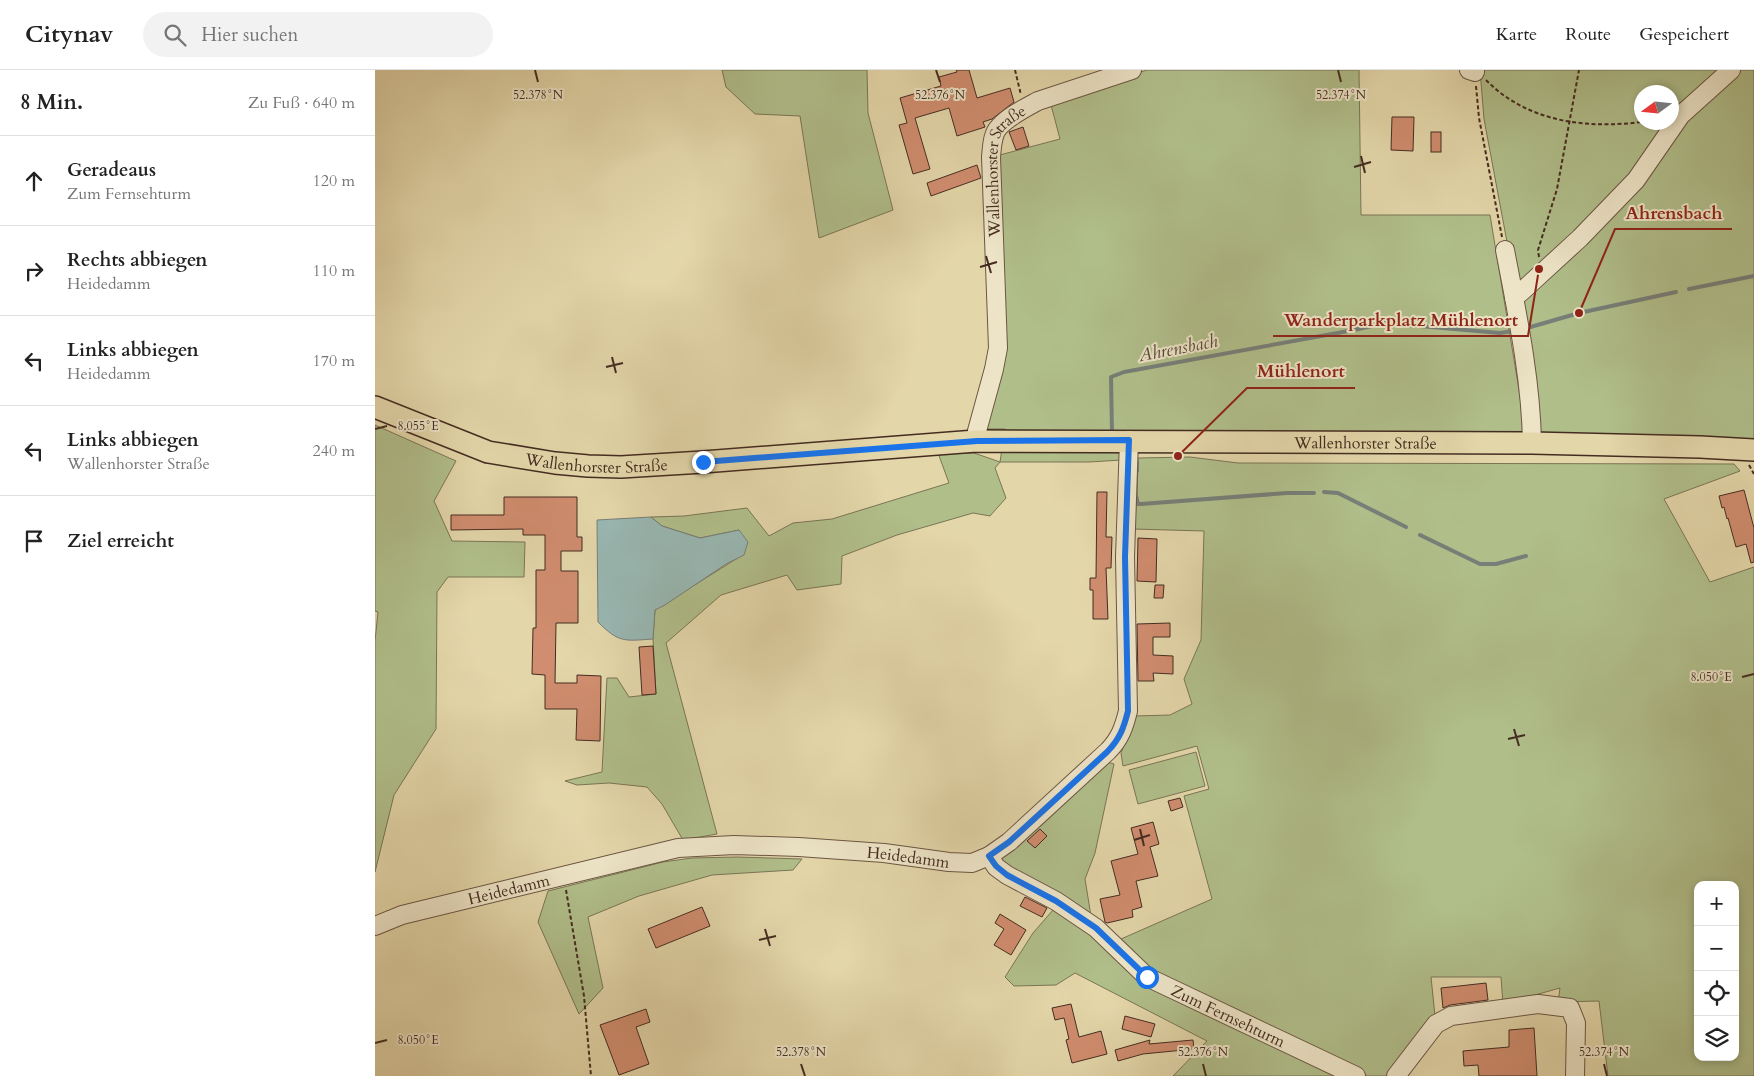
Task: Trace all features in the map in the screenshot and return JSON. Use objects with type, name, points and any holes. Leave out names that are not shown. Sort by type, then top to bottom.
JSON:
[{"type":"main road","name":"Wallenhorster Straße","points":[[375,407],[488,452],[588,466],[630,466],[977,441],[1129,448],[1533,443],[1700,446],[1754,450]]},
{"type":"street","name":"Wallenhorster Straße","points":[[977,441],[977,431],[998,348],[991,157],[993,140],[998,128],[1038,101],[1132,70]]},
{"type":"street","points":[[1513,297],[1580,238],[1636,180],[1681,115],[1731,70]]},
{"type":"street","points":[[1505,250],[1532,424],[1533,443]]},
{"type":"street","name":"Heidedamm","points":[[375,926],[402,916],[678,848],[713,845],[799,847],[949,862],[972,862],[989,856],[1009,842],[1107,752],[1115,744],[1124,729],[1128,711],[1125,557],[1129,448]]},
{"type":"street","name":"Zum Fernsehturm","points":[[989,856],[996,866],[1007,875],[1056,901],[1096,928],[1147,977],[1356,1076]]},
{"type":"street","points":[[1396,1076],[1436,1024],[1451,1016],[1538,1004],[1570,1008],[1576,1023],[1575,1076]]},
{"type":"path","points":[[1015,70],[1025,108]]},
{"type":"path","points":[[1547,269],[1539,260],[1538,250],[1557,189],[1579,70]]},
{"type":"path","points":[[1473,71],[1513,101],[1552,119],[1569,123],[1634,123]]},
{"type":"path","points":[[1473,71],[1479,118],[1505,250]]},
{"type":"path","points":[[563,876],[584,996],[591,1076]]},
{"type":"green space","points":[[722,70],[867,70],[868,113],[893,210],[819,238],[800,116],[755,114],[726,87]]},
{"type":"green space","points":[[1147,70],[1359,70],[1361,215],[1490,215],[1524,420],[1524,432],[1120,433],[1122,460],[1000,462],[1005,429],[982,429],[997,379],[996,156],[1060,139],[1050,101]]},
{"type":"green space","points":[[1480,70],[1754,70],[1754,443],[1539,434],[1516,290],[1484,119]]},
{"type":"green space","points":[[375,425],[456,461],[434,501],[452,541],[525,542],[524,577],[448,577],[437,592],[436,729],[394,795],[375,872],[375,641],[378,612],[375,611]]},
{"type":"green space","points":[[938,453],[974,453],[1000,462],[995,468],[1006,498],[990,516],[973,513],[897,535],[842,556],[841,584],[797,590],[787,575],[721,595],[666,643],[717,834],[683,840],[662,804],[647,787],[609,783],[577,785],[565,781],[602,772],[607,678],[617,678],[629,697],[656,694],[653,639],[655,610],[744,554],[739,530],[700,538],[662,526],[651,517],[684,516],[747,508],[769,536],[793,523],[832,519],[949,483]]},
{"type":"green space","points":[[1190,457],[1238,463],[1734,464],[1740,471],[1664,499],[1710,582],[1754,567],[1754,1076],[1608,1076],[1599,1001],[1558,1002],[1560,988],[1503,1004],[1501,977],[1431,977],[1435,1016],[1393,1076],[1367,1076],[1153,974],[1121,939],[1212,899],[1184,796],[1209,789],[1197,746],[1123,766],[1121,753],[1135,716],[1170,715],[1192,704],[1184,679],[1201,640],[1204,531],[1133,529],[1137,500],[1138,458]]},
{"type":"green space","points":[[1196,752],[1205,786],[1138,804],[1129,770]]},
{"type":"green space","points":[[1107,762],[1114,764],[1095,853],[1085,879],[1091,916],[1001,861],[1002,854]]},
{"type":"green space","points":[[692,858],[802,859],[793,870],[712,875],[639,896],[588,917],[603,988],[579,1014],[538,922],[548,891],[663,862]]},
{"type":"green space","points":[[1053,910],[1089,931],[1145,982],[1341,1076],[1173,1076],[1207,1041],[1075,973],[1056,985],[1014,986],[1005,977],[1033,933]]},
{"type":"water","points":[[651,517],[662,526],[700,538],[739,530],[748,542],[744,555],[726,564],[655,610],[653,639],[623,639],[611,634],[598,622],[597,520]]},
{"type":"building","points":[[956,70],[969,70],[977,98],[1010,88],[1014,102],[992,119],[983,122],[985,127],[957,136],[949,108],[915,118],[930,169],[913,174],[899,125],[907,123],[900,98],[941,86],[939,77],[957,72]]},
{"type":"building","points":[[1392,117],[1414,117],[1413,151],[1391,150]]},
{"type":"building","points":[[1023,127],[1029,146],[1016,150],[1009,132]]},
{"type":"building","points":[[1431,132],[1441,132],[1441,152],[1431,152]]},
{"type":"building","points":[[977,165],[981,178],[931,196],[927,183]]},
{"type":"building","points":[[1744,490],[1754,528],[1754,562],[1751,563],[1746,544],[1736,547],[1728,518],[1724,507],[1722,508],[1719,496]]},
{"type":"building","points":[[1097,492],[1107,492],[1106,537],[1112,537],[1111,568],[1106,568],[1108,619],[1093,619],[1093,590],[1090,590],[1090,578],[1096,578]]},
{"type":"building","points":[[504,497],[577,497],[577,537],[582,537],[582,551],[561,551],[561,571],[578,571],[578,623],[556,623],[555,683],[577,683],[577,675],[601,676],[600,741],[576,740],[577,709],[545,709],[545,675],[532,674],[533,628],[536,628],[536,570],[545,570],[545,535],[523,535],[523,529],[451,530],[451,515],[504,515]]},
{"type":"building","points":[[1138,538],[1157,539],[1156,582],[1137,581]]},
{"type":"building","points":[[1155,585],[1164,585],[1163,598],[1154,598]]},
{"type":"building","points":[[1170,623],[1170,637],[1153,637],[1153,655],[1173,656],[1173,674],[1153,673],[1154,681],[1138,681],[1137,624]]},
{"type":"building","points":[[653,646],[656,694],[642,695],[639,647]]},
{"type":"building","points":[[1180,798],[1183,807],[1171,811],[1168,801]]},
{"type":"building","points":[[1153,822],[1159,844],[1150,847],[1158,876],[1136,881],[1142,907],[1132,910],[1133,917],[1107,923],[1105,922],[1100,899],[1120,895],[1111,861],[1138,854],[1131,828]]},
{"type":"building","points":[[1040,829],[1047,836],[1035,848],[1027,841]]},
{"type":"building","points":[[1025,897],[1047,908],[1042,917],[1020,906]]},
{"type":"building","points":[[702,907],[710,926],[656,948],[648,929]]},
{"type":"building","points":[[1000,914],[1026,930],[1011,955],[994,945],[1004,929],[995,923]]},
{"type":"building","points":[[1486,983],[1488,1000],[1450,1005],[1443,1008],[1441,988]]},
{"type":"building","points":[[1071,1004],[1079,1037],[1101,1031],[1107,1054],[1072,1063],[1066,1040],[1069,1039],[1064,1018],[1055,1020],[1052,1008]]},
{"type":"building","points":[[646,1009],[650,1022],[636,1027],[649,1064],[619,1075],[600,1025]]},
{"type":"building","points":[[1125,1016],[1155,1024],[1151,1037],[1122,1029]]},
{"type":"building","points":[[1534,1028],[1537,1076],[1479,1076],[1478,1065],[1464,1066],[1463,1051],[1509,1047],[1509,1030]]},
{"type":"building","points":[[1150,1040],[1149,1044],[1193,1040],[1194,1049],[1143,1054],[1118,1061],[1115,1050]]},
{"type":"waterway","name":"Ahrensbach","points":[[1689,289],[1754,276]]},
{"type":"waterway","name":"Ahrensbach","points":[[1527,328],[1579,313],[1676,292]]},
{"type":"waterway","name":"Ahrensbach","points":[[1112,432],[1111,377],[1124,372],[1385,323],[1500,333],[1513,331]]},
{"type":"waterway","points":[[1137,462],[1137,471]]},
{"type":"waterway","points":[[1324,492],[1338,493],[1406,527]]},
{"type":"waterway","points":[[1136,496],[1138,504],[1141,504],[1287,493],[1314,493]]},
{"type":"waterway","points":[[1420,535],[1480,564],[1496,564],[1526,556]]},
{"type":"place","name":"Wanderparkplatz Mühlenort","points":[[1539,269]]},
{"type":"place","name":"Ahrensbach","points":[[1579,313]]},
{"type":"place","name":"Mühlenort","points":[[1178,456]]},
{"type":"route","points":[[703,462],[755,456],[977,441],[1129,440],[1125,557],[1128,711],[1124,729],[1115,744],[1107,752],[1009,842],[989,856],[996,866],[1007,875],[1056,901],[1096,928],[1147,977]]}]
